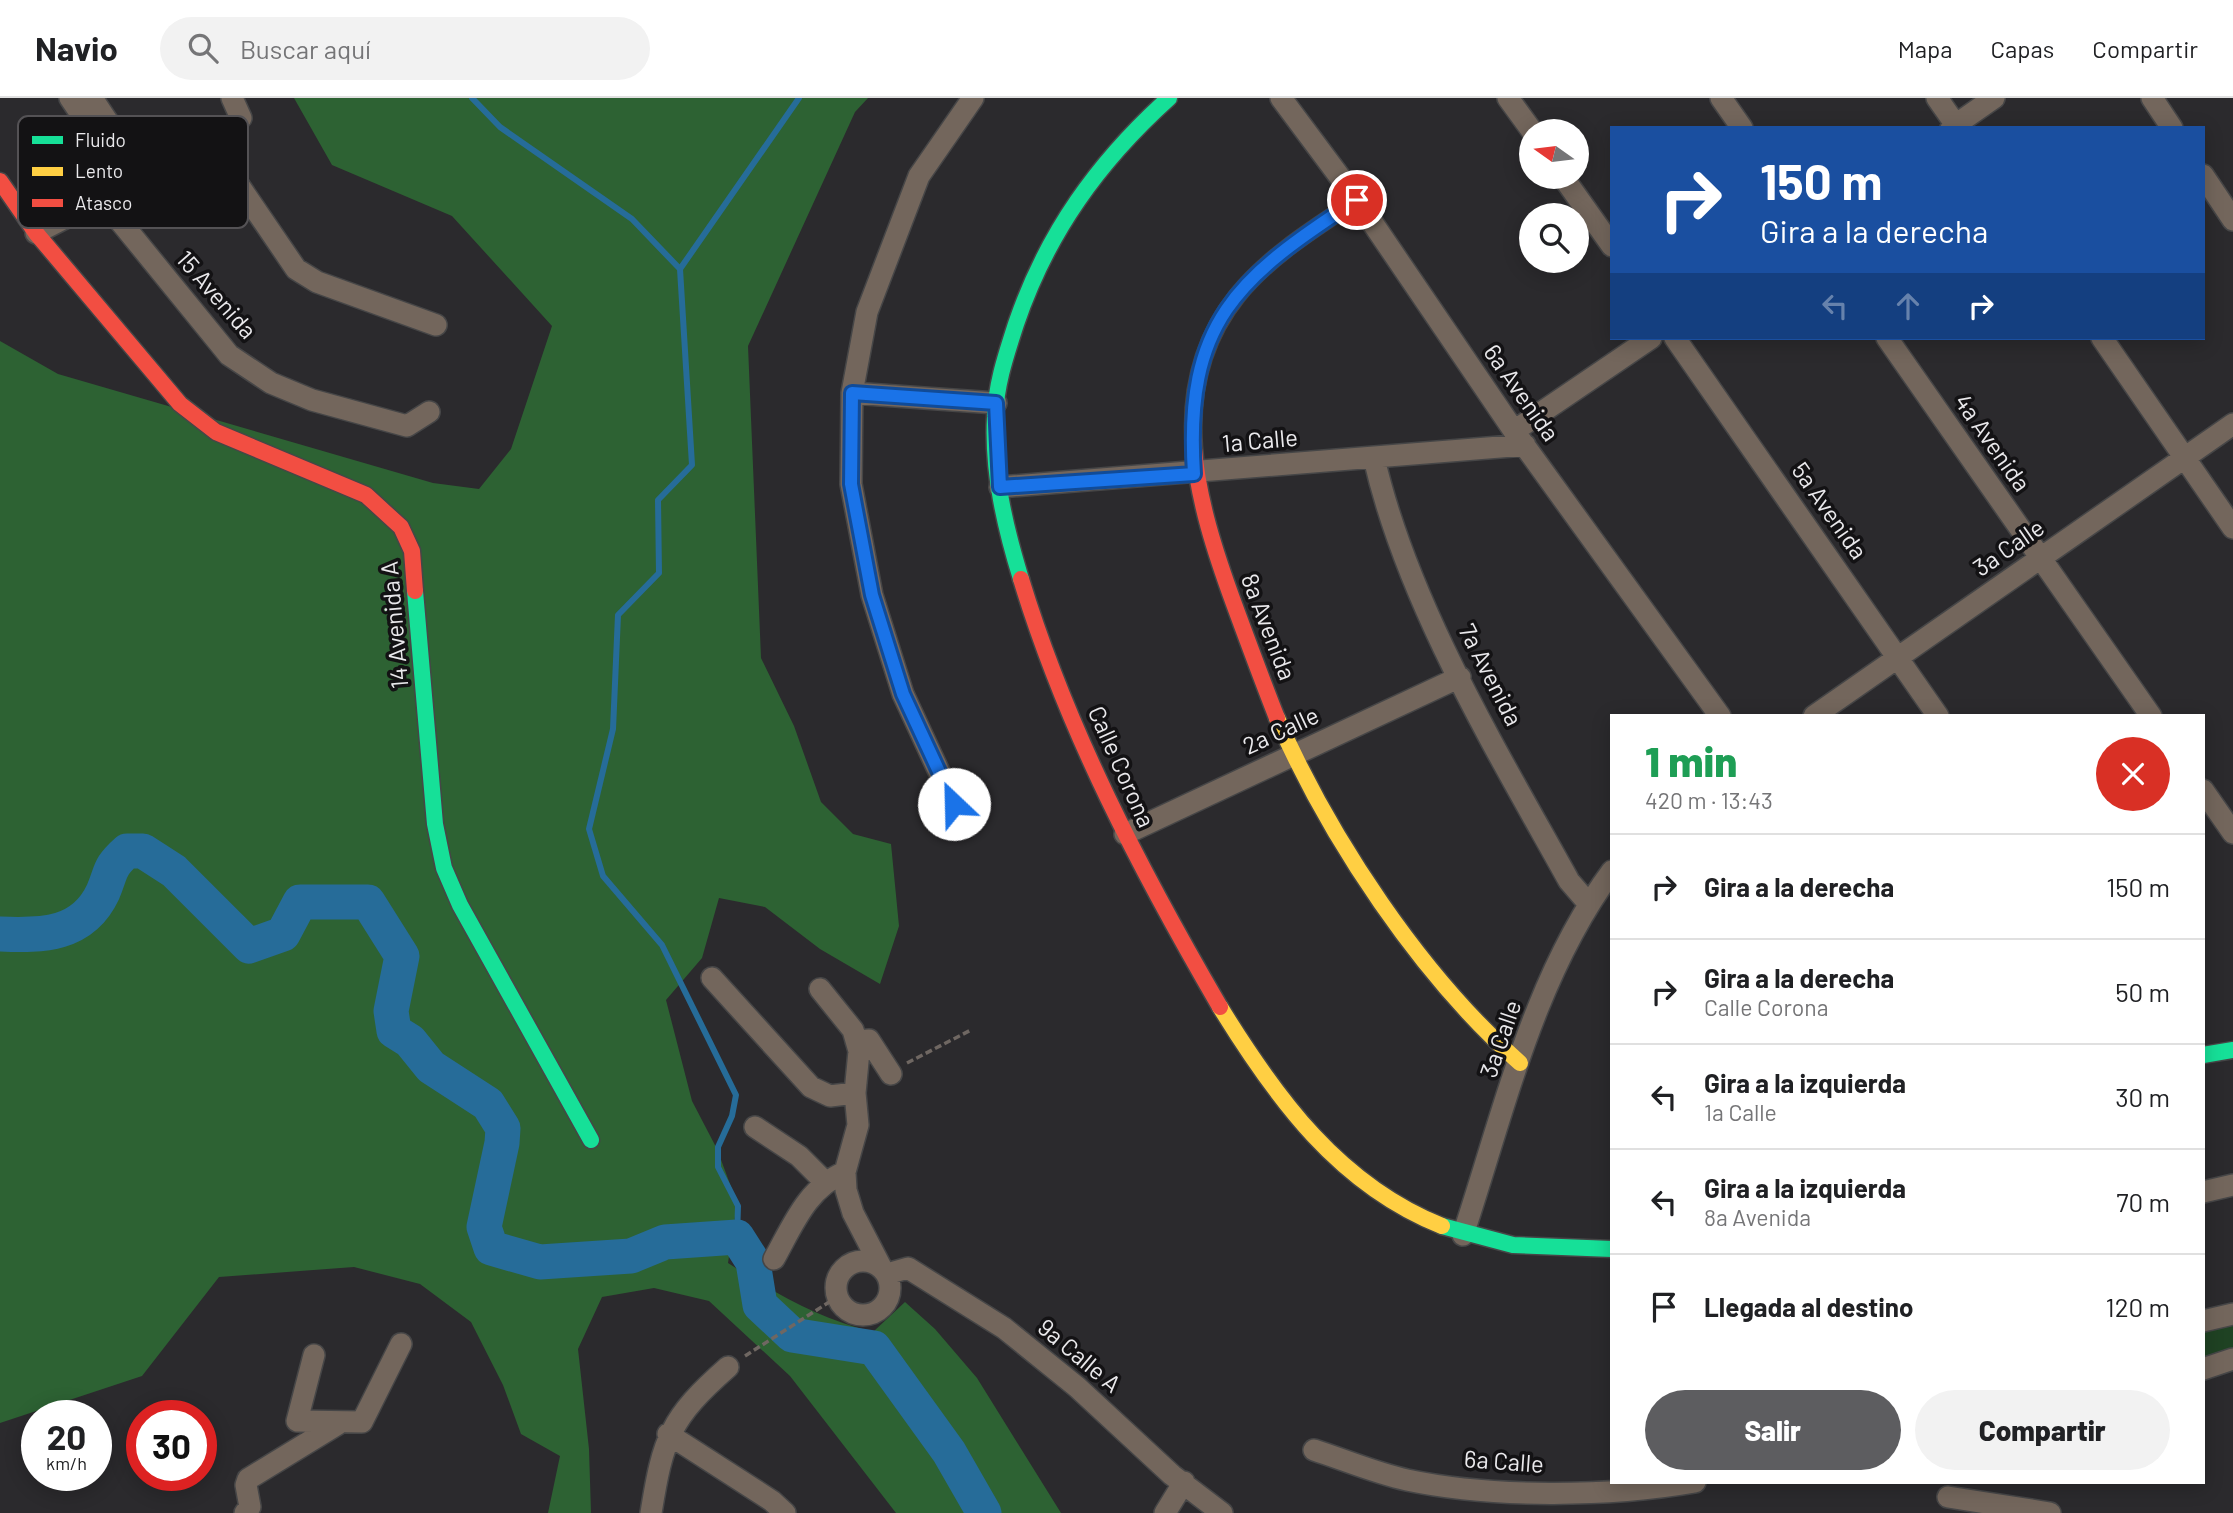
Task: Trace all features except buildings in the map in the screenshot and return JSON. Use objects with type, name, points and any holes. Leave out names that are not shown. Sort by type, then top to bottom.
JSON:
[{"type":"street","points":[[70,98],[85,116]]},
{"type":"street","points":[[92,98],[102,116]]},
{"type":"street","points":[[954,804],[903,694],[872,595],[851,484],[852,393],[867,312],[919,176],[973,98]]},
{"type":"street","name":"Calle Corona","points":[[1169,98],[1111,152],[1080,191],[1049,240],[1019,313],[1002,367],[996,403],[1000,487],[1018,567],[1036,625],[1086,749],[1125,834],[1211,992],[1294,1112],[1361,1182],[1392,1203],[1464,1235],[1567,1252],[1610,1249]]},
{"type":"street","name":"6a Avenida","points":[[1281,98],[1357,200],[1520,438],[1719,714]]},
{"type":"street","points":[[1508,98],[1523,119]]},
{"type":"street","points":[[1721,98],[1741,126]]},
{"type":"street","points":[[1937,98],[1954,126]]},
{"type":"street","points":[[1956,126],[1994,98]]},
{"type":"street","points":[[2152,98],[2171,126]]},
{"type":"street","points":[[2205,178],[2233,220]]},
{"type":"street","name":"14 Avenida A","points":[[0,181],[18,207]]},
{"type":"street","points":[[1572,189],[1610,243]]},
{"type":"street","points":[[248,199],[296,269],[317,282],[436,325]]},
{"type":"street","name":"8a Avenida","points":[[1357,200],[1287,246],[1254,274],[1230,304],[1210,340],[1197,379],[1191,424],[1194,474],[1220,565],[1293,754],[1391,917],[1458,1001],[1499,1046],[1520,1063]]},
{"type":"street","name":"14 Avenida A","points":[[33,228],[180,404],[216,432],[366,495],[401,527],[412,551],[435,824],[444,868],[460,905],[591,1140]]},
{"type":"street","points":[[36,233],[46,228]]},
{"type":"street","name":"15 Avenida","points":[[126,228],[229,355],[271,383],[312,400],[407,426],[429,412]]},
{"type":"street","name":"1a Calle","points":[[1000,487],[1374,458],[1520,438],[1648,340]]},
{"type":"street","name":"5a Avenida","points":[[1676,340],[1937,714]]},
{"type":"street","name":"4a Avenida","points":[[1888,340],[2150,714]]},
{"type":"street","points":[[2103,340],[2233,528]]},
{"type":"street","points":[[852,393],[996,403]]},
{"type":"street","name":"3a Calle","points":[[1817,714],[2233,424]]},
{"type":"street","name":"7a Avenida","points":[[1374,458],[1381,489],[1412,575],[1460,677],[1569,881],[1588,903]]},
{"type":"street","name":"2a Calle","points":[[1125,834],[1460,677]]},
{"type":"street","points":[[2205,793],[2233,832]]},
{"type":"street","name":"3a Calle","points":[[1464,1235],[1556,960],[1588,903],[1610,874]]},
{"type":"street","points":[[712,978],[811,1087],[830,1096],[855,1093]]},
{"type":"street","points":[[820,989],[853,1030],[856,1041],[860,1065],[855,1093],[858,1125],[845,1172],[853,1213],[884,1271],[888,1298],[878,1311],[862,1316],[847,1310],[834,1298],[837,1279],[848,1266],[864,1261],[884,1271]]},
{"type":"street","points":[[856,1041],[869,1040],[891,1074]]},
{"type":"street","points":[[2205,1055],[2233,1050]]},
{"type":"street","points":[[755,1127],[799,1156],[825,1182]]},
{"type":"street","points":[[774,1259],[806,1201],[825,1182],[845,1172]]},
{"type":"street","points":[[2205,1192],[2233,1185]]},
{"type":"street","name":"9a Calle A","points":[[884,1271],[908,1268],[1004,1328],[1077,1387],[1222,1513]]},
{"type":"street","points":[[2205,1321],[2233,1314]]},
{"type":"street","points":[[314,1355],[297,1420],[340,1423],[366,1420],[401,1344]]},
{"type":"street","points":[[2205,1368],[2233,1359]]},
{"type":"street","points":[[651,1513],[660,1457],[668,1434],[685,1409],[728,1367]]},
{"type":"street","points":[[245,1513],[250,1507],[248,1479],[294,1448],[340,1423]]},
{"type":"street","points":[[668,1434],[772,1501],[785,1513]]},
{"type":"street","name":"6a Calle","points":[[1314,1450],[1407,1480],[1496,1490],[1575,1503],[1683,1484]]},
{"type":"street","points":[[1165,1513],[1184,1482]]},
{"type":"street","points":[[1948,1497],[2050,1513]]},
{"type":"path","points":[[891,1074],[918,1055],[971,1030]]},
{"type":"path","points":[[728,1367],[834,1298]]},
{"type":"green space","points":[[294,98],[868,98],[855,112],[748,346],[761,658],[794,726],[821,802],[853,834],[891,844],[899,926],[880,984],[820,949],[765,907],[719,898],[702,958],[666,1000],[692,1101],[717,1149],[737,1203],[728,1263],[798,1304],[834,1320],[873,1332],[905,1302],[935,1329],[977,1378],[1061,1513],[896,1513],[790,1376],[709,1301],[654,1288],[602,1297],[578,1349],[589,1449],[591,1513],[548,1513],[560,1456],[521,1434],[503,1385],[471,1322],[420,1284],[354,1267],[219,1277],[142,1376],[69,1400],[21,1400],[21,1416],[0,1423],[0,341],[58,374],[433,483],[479,489],[511,449],[552,326],[452,216],[332,165]]},
{"type":"green space","points":[[2233,1314],[2233,1359],[2205,1368],[2205,1321]]},
{"type":"waterway","points":[[472,98],[500,127],[632,219],[680,269]]},
{"type":"waterway","points":[[737,1237],[738,1206],[718,1167],[718,1147],[732,1116],[736,1095],[662,945],[603,876],[589,829],[613,729],[618,615],[659,573],[658,500],[692,465],[680,269],[799,98]]},
{"type":"waterway","points":[[0,934],[46,933],[73,925],[95,906],[113,866],[127,851],[143,851],[174,871],[249,946],[283,934],[300,902],[368,902],[402,956],[391,1011],[394,1031],[410,1041],[431,1067],[488,1104],[503,1128],[484,1227],[491,1248],[540,1262],[631,1256],[665,1242],[737,1237],[753,1262],[760,1305],[792,1335],[874,1348],[949,1452],[984,1513]]},
{"type":"traffic: fast","points":[[1021,579],[1005,519],[995,438],[999,381],[1016,324],[1043,259],[1059,229],[1098,174],[1143,122],[1169,98]]},
{"type":"traffic: fast","points":[[415,591],[435,824],[444,868],[460,905],[591,1140]]},
{"type":"traffic: fast","points":[[2205,1055],[2233,1050]]},
{"type":"traffic: fast","points":[[1442,1226],[1513,1245],[1610,1249]]},
{"type":"traffic: slow","points":[[1277,718],[1323,811],[1381,903],[1448,989],[1483,1028],[1520,1063]]},
{"type":"traffic: slow","points":[[1220,1007],[1241,1041],[1288,1105],[1341,1163],[1405,1209],[1442,1226]]},
{"type":"traffic: jam","points":[[0,181],[18,207]]},
{"type":"traffic: jam","points":[[1277,718],[1220,566],[1199,487],[1194,447],[1194,408],[1200,369],[1214,332],[1237,296],[1263,268],[1309,232],[1357,200]]},
{"type":"traffic: jam","points":[[33,228],[180,404],[216,432],[366,495],[401,527],[412,551],[415,591]]},
{"type":"traffic: jam","points":[[1021,579],[1060,690],[1108,799],[1134,852],[1220,1007]]},
{"type":"route","points":[[954,804],[903,694],[872,595],[851,484],[852,393],[996,403],[996,453],[1000,487],[1194,474],[1191,424],[1197,379],[1210,340],[1230,304],[1254,274],[1287,246],[1357,200]]}]
